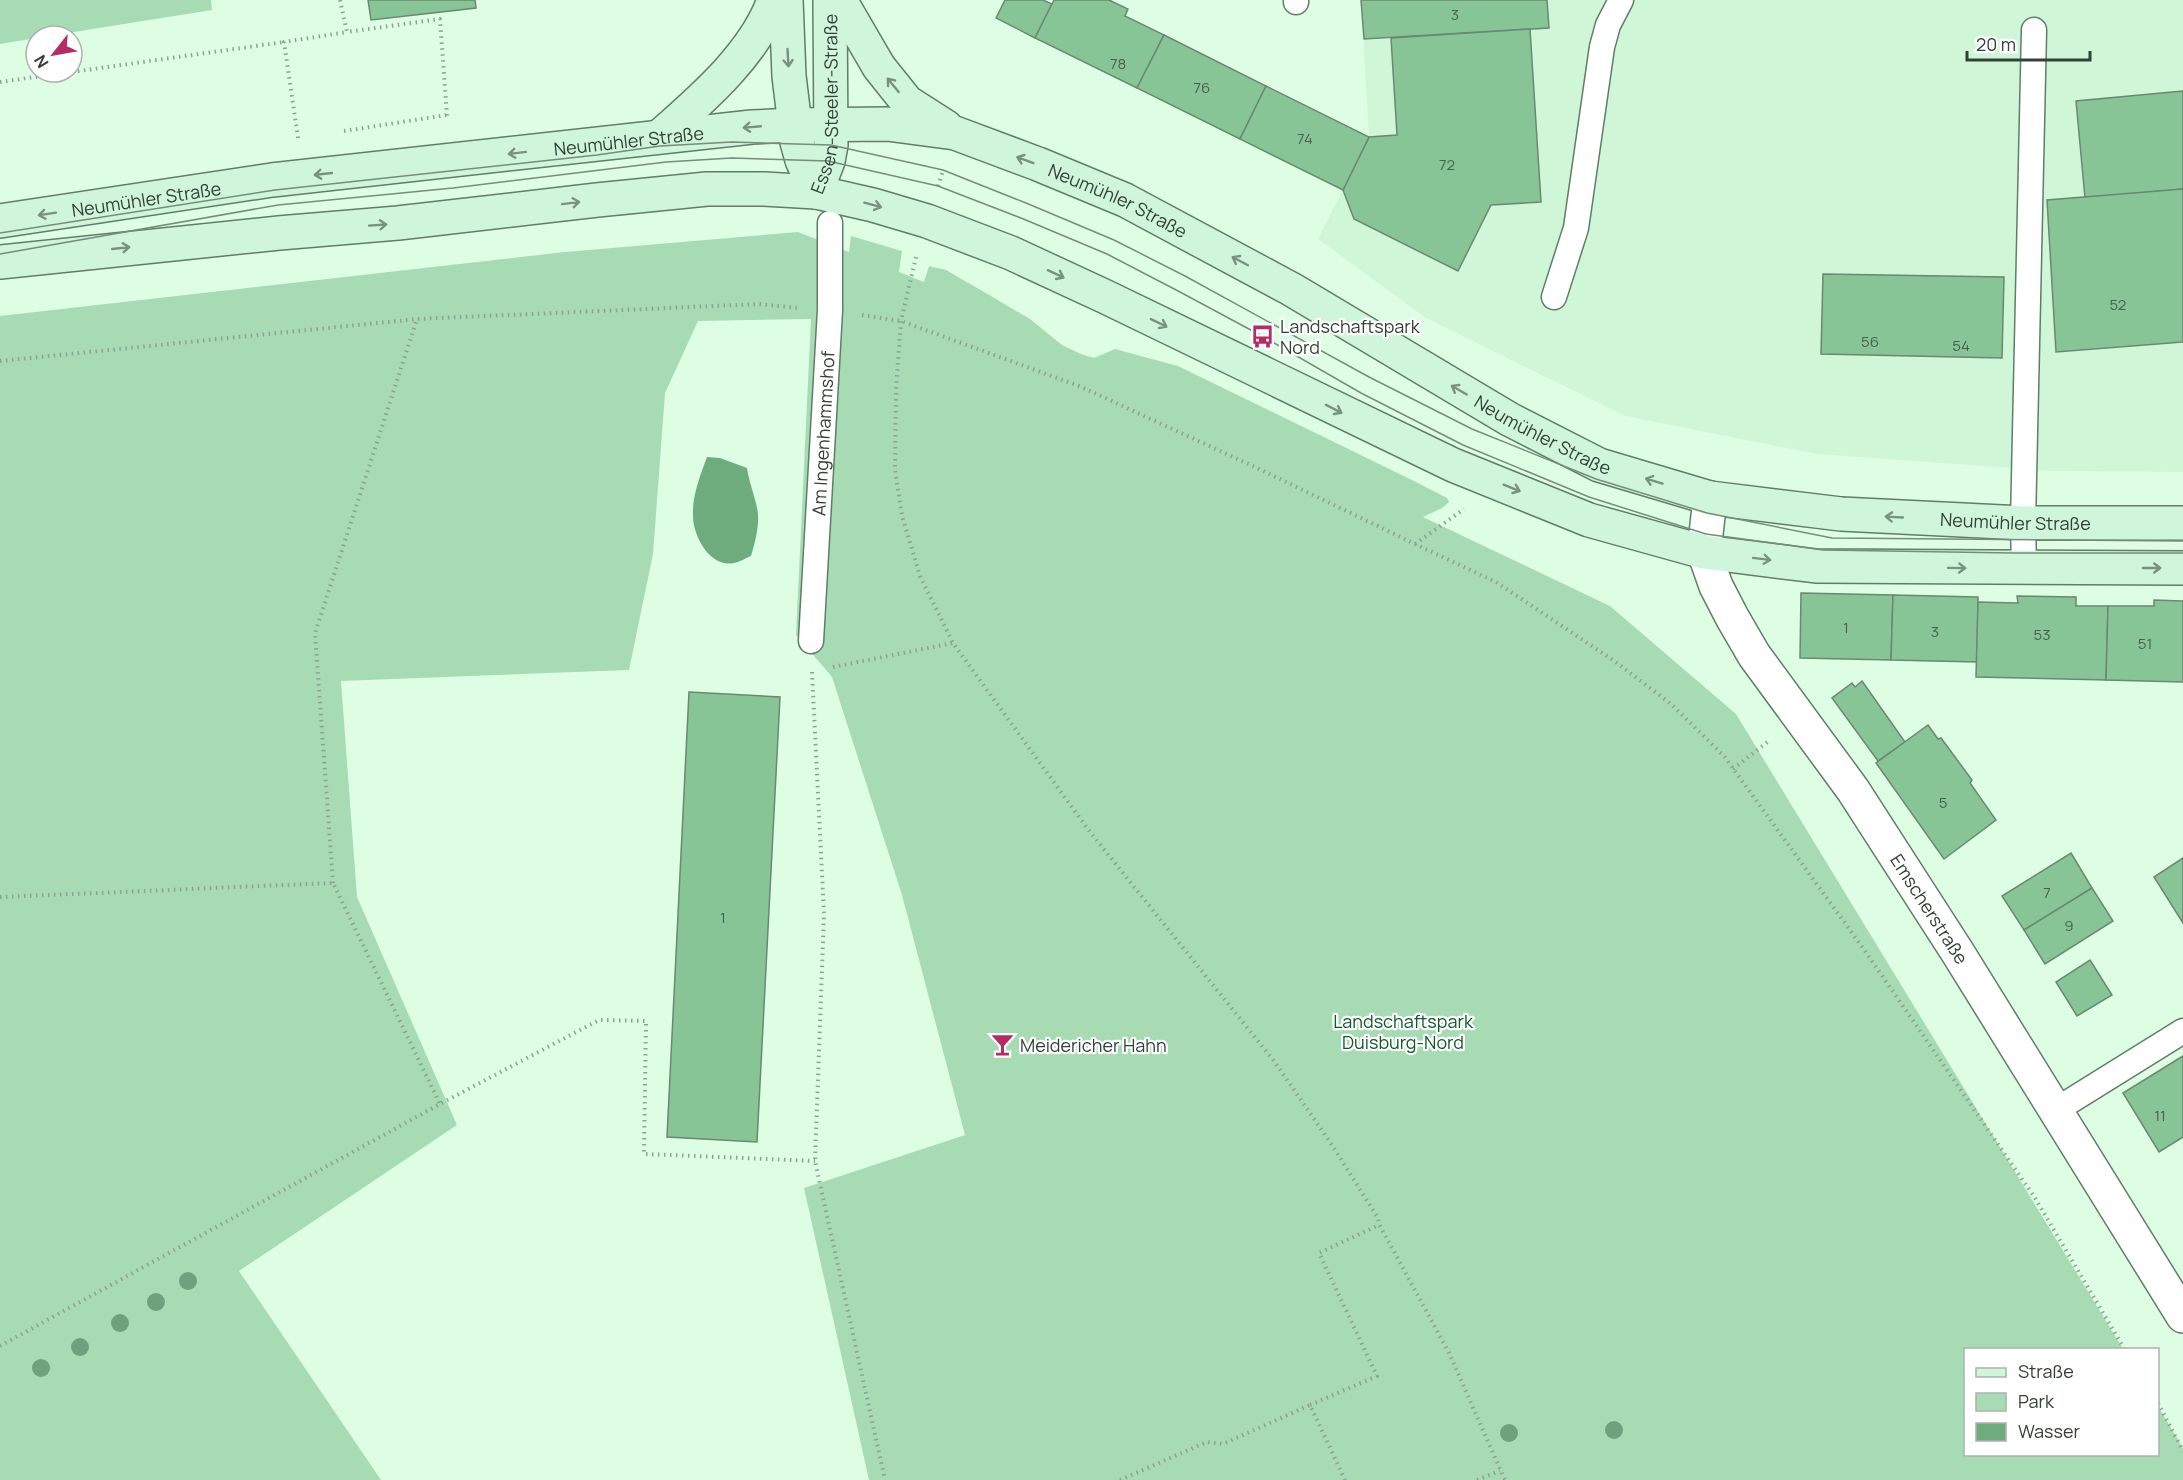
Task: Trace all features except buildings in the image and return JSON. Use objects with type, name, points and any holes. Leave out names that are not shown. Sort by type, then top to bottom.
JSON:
[{"type":"main road","points":[[659,137],[709,94],[748,46],[771,9],[774,0]]},
{"type":"main road","name":"Essen-Steeler-Straße","points":[[786,0],[789,76],[795,125],[802,160],[816,192]]},
{"type":"main road","name":"Essen-Steeler-Straße","points":[[816,192],[828,161],[832,124],[830,0]]},
{"type":"main road","points":[[840,0],[879,67],[907,102],[956,133]]},
{"type":"main road","name":"Neumühler Straße","points":[[0,221],[272,180],[659,137],[832,124],[886,124],[956,133],[1125,200],[1291,289],[1509,420],[1599,465],[1710,498],[1840,514],[2023,523],[2183,523]]},
{"type":"main road","points":[[0,261],[279,233],[398,224],[707,189],[816,192],[873,205],[923,234],[1011,253],[1453,465],[1589,520],[1704,552],[1816,566],[2183,568]]},
{"type":"street","name":"Emscherstraße","points":[[1710,498],[1704,552],[1716,586],[1732,617],[1754,655],[1853,790],[1958,953],[2183,1316]]},
{"type":"lane","points":[[1554,297],[1576,228],[1602,47],[1608,25],[1621,0]]},
{"type":"lane","points":[[2024,568],[2023,523],[2034,30]]},
{"type":"lane","name":"Am Ingenhammshof","points":[[811,641],[830,310],[830,223]]},
{"type":"lane","points":[[2056,1110],[2183,1031]]},
{"type":"path","points":[[340,0],[346,32]]},
{"type":"path","points":[[84,70],[440,19],[452,161]]},
{"type":"path","points":[[285,42],[298,138]]},
{"type":"path","points":[[0,82],[24,79]]},
{"type":"path","points":[[956,133],[923,234],[901,321],[896,389],[895,470],[902,516],[920,576],[953,643],[1090,832],[1274,1061],[1330,1142],[1378,1218],[1379,1224],[1449,1353],[1505,1480]]},
{"type":"path","points":[[0,360],[417,319],[759,304],[830,310],[901,321],[1079,386],[1256,467],[1496,582],[1613,660],[1671,704],[1724,756],[1863,948],[2035,1198],[2124,1348]]},
{"type":"path","points":[[417,319],[315,633],[333,884],[440,1104]]},
{"type":"path","points":[[1415,544],[1500,483]]},
{"type":"path","points":[[811,641],[824,914],[815,1161],[885,1480]]},
{"type":"path","points":[[824,669],[953,643]]},
{"type":"path","points":[[1733,769],[1800,717]]},
{"type":"path","points":[[0,897],[333,884]]},
{"type":"path","points":[[0,1346],[440,1104],[599,1020],[646,1021],[644,1154],[815,1161]]},
{"type":"path","points":[[1120,1480],[1207,1442],[1223,1444],[1377,1376],[1319,1253],[1379,1224]]},
{"type":"path","points":[[1310,1405],[1345,1480]]},
{"type":"path","points":[[2159,1407],[2183,1451]]},
{"type":"path","points":[[1477,1480],[1500,1471]]},
{"type":"shaded area","points":[[1361,0],[2183,0],[2183,472],[2052,471],[1817,454],[1625,416],[1426,318],[1318,239],[1369,137]]},
{"type":"green space","points":[[0,0],[211,0],[212,10],[84,30],[84,24],[24,24],[24,40],[0,44]]},
{"type":"green space","name":"Landschaftspark Duisburg-Nord","points":[[798,232],[849,252],[851,236],[902,251],[899,272],[924,282],[929,266],[946,270],[1030,319],[1062,345],[1081,354],[1094,358],[1115,349],[1178,366],[1414,481],[1447,498],[1449,502],[1423,517],[1610,606],[1736,714],[2122,1348],[1964,1348],[1964,1456],[2159,1456],[2159,1408],[2183,1448],[2183,1480],[869,1480],[804,1188],[965,1135],[902,895],[832,677],[796,635],[811,319],[698,321],[665,393],[653,554],[629,670],[341,681],[357,897],[457,1125],[239,1271],[381,1480],[0,1480],[0,316],[565,252]]},
{"type":"water","points":[[707,457],[720,458],[747,468],[757,508],[758,524],[751,556],[736,562],[725,563],[710,556],[696,532],[693,516],[694,501]]},
{"type":"tram line","points":[[0,233],[275,190],[660,146],[732,142],[831,145],[943,170],[1026,203],[1114,240],[1185,276],[1369,377],[1472,429],[1596,479],[1707,513],[1832,538],[2183,541]]},
{"type":"tram line","points":[[0,254],[278,205],[453,188],[666,162],[732,158],[828,161],[938,186],[1107,254],[1262,336],[1361,393],[1463,445],[1589,497],[1706,534],[1823,550],[2183,553]]},
{"type":"place","name":"Landschaftspark Nord","points":[[1262,336]]},
{"type":"place","name":"Meidericher Hahn","points":[[1002,1045]]}]
